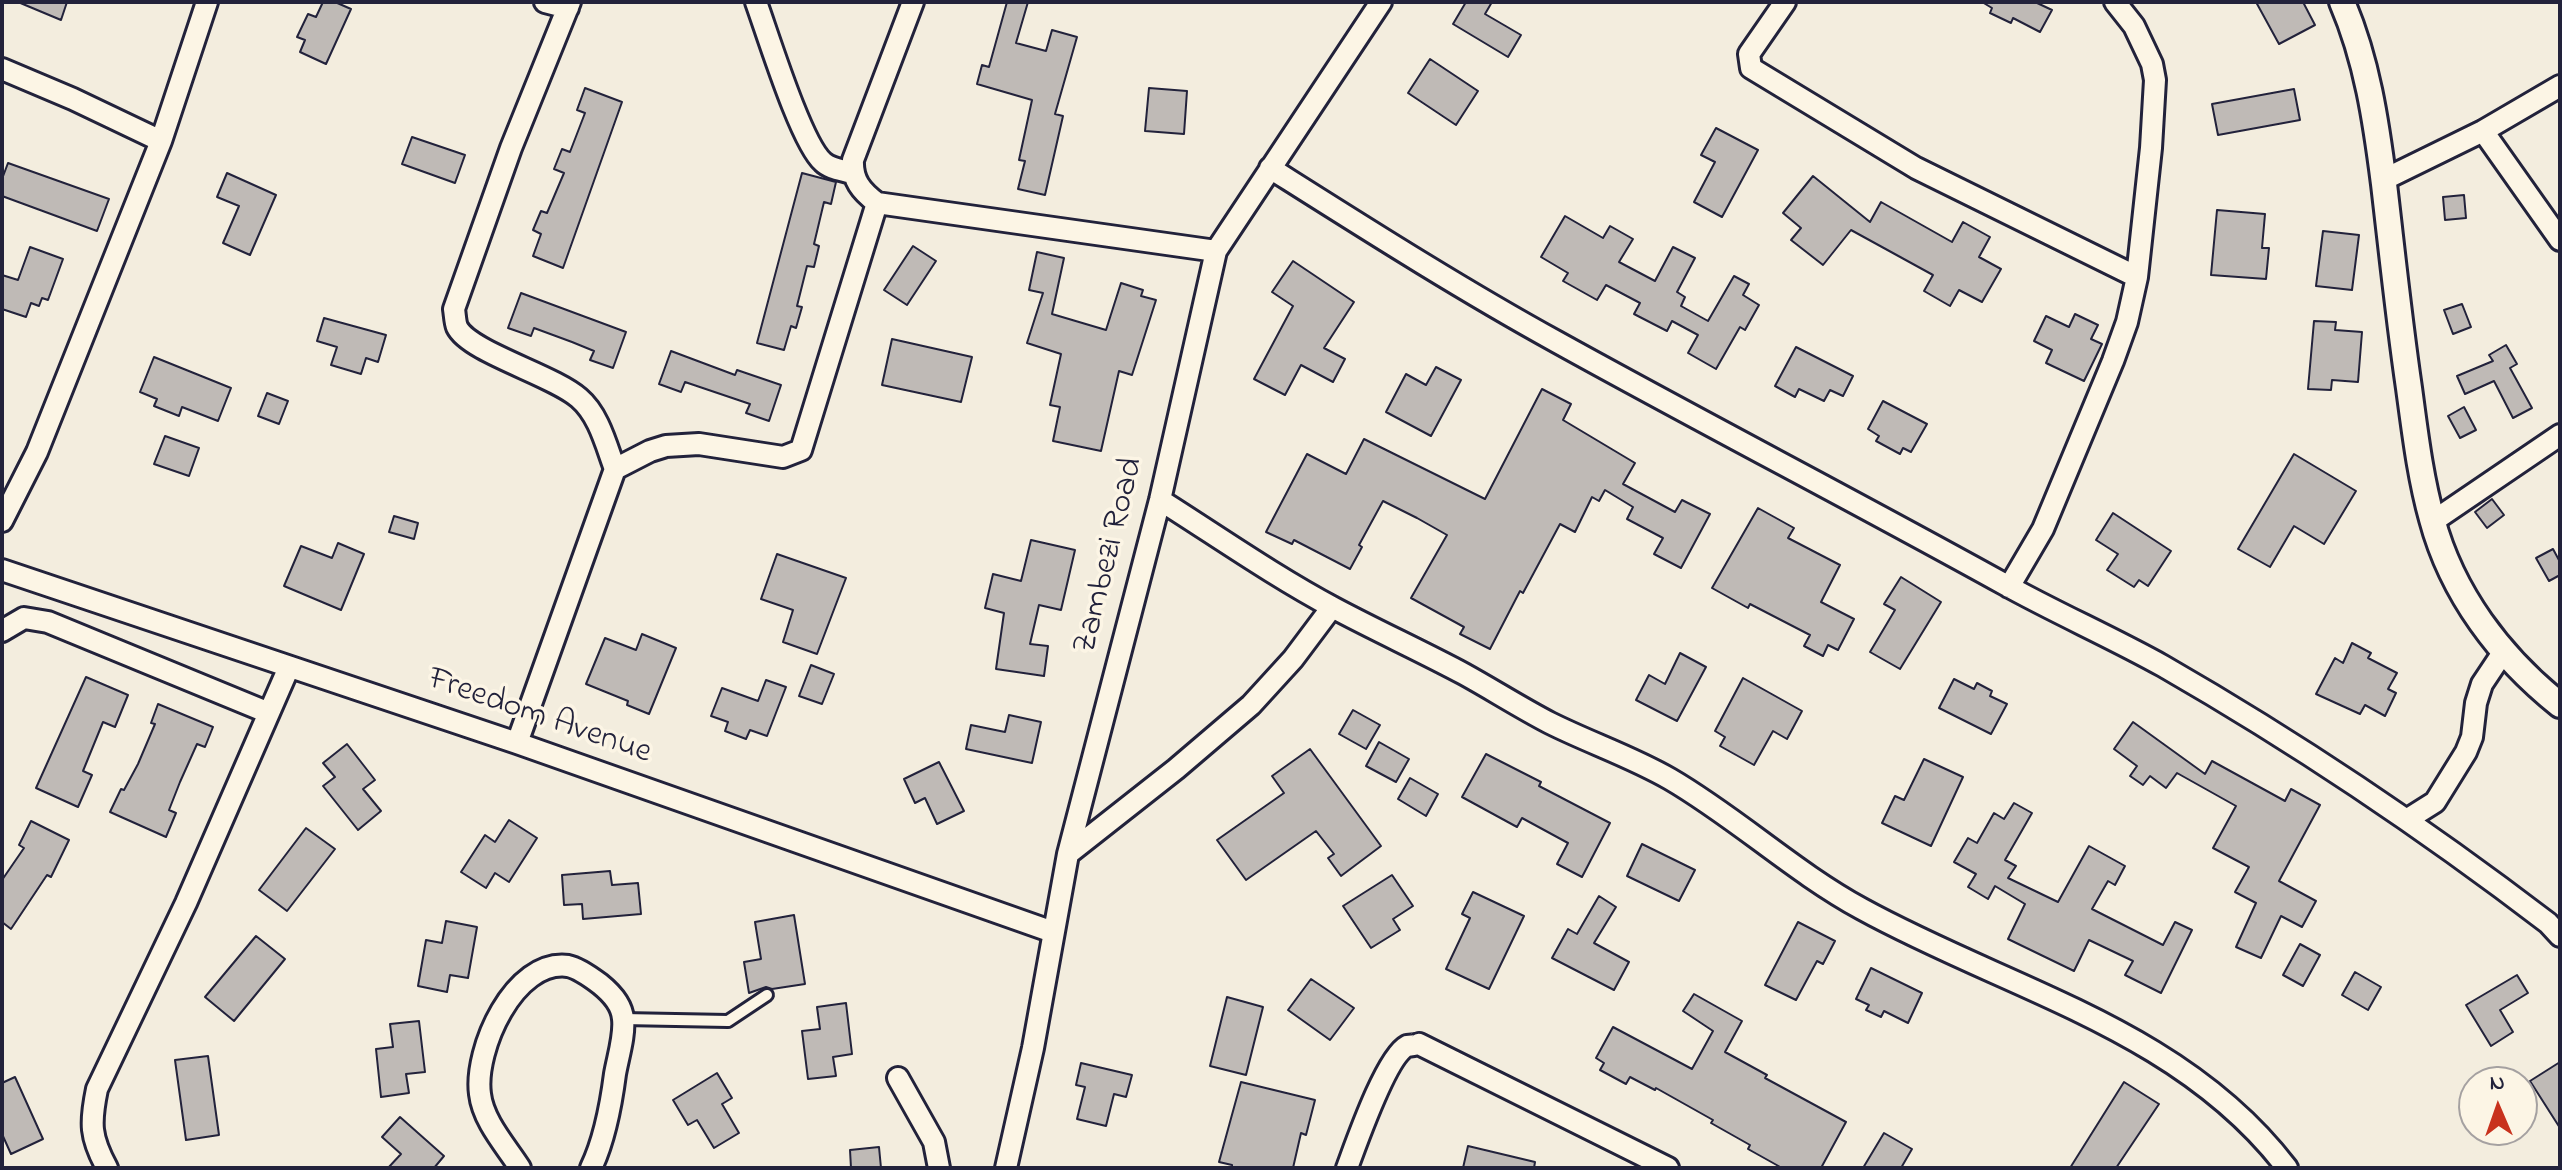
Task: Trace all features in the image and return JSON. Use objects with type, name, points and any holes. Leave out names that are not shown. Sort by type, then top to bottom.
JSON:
[{"type":"street","points":[[2,521],[37,452],[161,141],[207,2]]},
{"type":"street","points":[[517,743],[615,469],[593,415],[580,399],[555,381],[497,356],[462,335],[456,325],[454,309],[511,148],[569,5],[545,2]]},
{"type":"street","points":[[756,2],[802,124],[820,159],[827,165],[852,173]]},
{"type":"street","points":[[913,2],[853,160],[852,173],[859,188],[877,203],[1216,251]]},
{"type":"street","name":"Zambezi Road","points":[[1006,1168],[1033,1048],[1068,854],[1160,500],[1216,251],[1381,2]]},
{"type":"street","points":[[1785,2],[1749,54],[1751,68],[1916,168],[2137,277]]},
{"type":"street","points":[[2009,587],[2043,529],[2113,361],[2127,322],[2137,277],[2155,80],[2152,64],[2134,26],[2115,2]]},
{"type":"street","points":[[2342,2],[2365,68],[2383,180],[2418,450],[2432,522],[2453,574],[2477,616],[2518,669],[2560,705]]},
{"type":"street","points":[[2,69],[161,141]]},
{"type":"street","points":[[2383,180],[2483,131],[2560,86]]},
{"type":"street","points":[[2483,131],[2560,240]]},
{"type":"street","points":[[1270,168],[1414,258],[1556,341],[2009,587],[2161,665],[2303,750],[2408,819],[2548,923],[2560,936]]},
{"type":"street","points":[[615,469],[666,446],[699,444],[783,457],[801,450],[877,203]]},
{"type":"street","points":[[2432,522],[2560,435]]},
{"type":"street","points":[[1160,500],[1332,607],[1549,722],[1671,780],[1705,800],[1812,878],[1861,908],[1950,953],[2120,1030],[2220,1097],[2263,1137],[2287,1168]]},
{"type":"street","name":"Freedom Avenue","points":[[2,570],[517,743],[1053,932]]},
{"type":"street","points":[[1068,854],[1153,788],[1251,705],[1293,659],[1332,607]]},
{"type":"street","points":[[2,631],[24,618],[48,622],[269,713]]},
{"type":"street","points":[[2408,819],[2435,802],[2466,752],[2472,737],[2482,684],[2502,654],[2500,647]]},
{"type":"street","points":[[107,1168],[94,1145],[92,1132],[91,1118],[97,1089],[186,903],[289,667]]},
{"type":"street","points":[[520,1168],[485,1115],[480,1094],[480,1072],[486,1045],[496,1019],[509,999],[537,973],[569,966],[604,987],[617,1002],[623,1019],[611,1105],[591,1168]]},
{"type":"street","points":[[1347,1168],[1373,1100],[1397,1055],[1407,1046],[1419,1044],[1668,1168]]},
{"type":"street","points":[[898,1078],[934,1142],[939,1168]]},
{"type":"lane","points":[[623,1019],[728,1021],[767,995]]},
{"type":"building","points":[[18,2],[67,2],[61,20]]},
{"type":"building","points":[[323,2],[335,2],[351,9],[326,64],[300,52],[305,40],[297,37],[308,14],[316,17]]},
{"type":"building","points":[[1007,2],[1028,2],[1016,43],[1046,51],[1052,30],[1077,37],[1055,114],[1063,116],[1045,195],[1018,189],[1025,161],[1019,160],[1032,100],[977,84],[982,65],[989,67]]},
{"type":"building","points":[[1466,2],[1492,2],[1485,14],[1521,35],[1508,57],[1453,24]]},
{"type":"building","points":[[1982,2],[2035,2],[2052,10],[2040,32],[2013,18],[2011,23],[1990,13],[1992,8]]},
{"type":"building","points":[[2256,2],[2303,2],[2315,25],[2279,44]]},
{"type":"building","points":[[1430,59],[1478,91],[1456,125],[1408,93]]},
{"type":"building","points":[[585,88],[622,102],[563,268],[533,256],[541,234],[533,230],[541,211],[547,213],[564,173],[554,169],[562,149],[570,152],[585,113],[577,110]]},
{"type":"building","points":[[1149,88],[1187,91],[1184,134],[1145,131]]},
{"type":"building","points":[[2294,89],[2300,120],[2218,135],[2212,104]]},
{"type":"building","points":[[1716,128],[1758,150],[1722,217],[1694,202],[1715,162],[1701,155]]},
{"type":"building","points":[[412,137],[465,155],[455,183],[402,164]]},
{"type":"building","points":[[8,163],[109,199],[97,231],[2,196],[2,179]]},
{"type":"building","points":[[227,173],[276,195],[250,255],[223,243],[239,206],[217,197]]},
{"type":"building","points":[[802,173],[836,182],[831,204],[824,202],[814,244],[819,246],[814,267],[807,266],[797,306],[802,307],[796,328],[791,326],[784,350],[757,343]]},
{"type":"building","points":[[1813,176],[1870,222],[1881,202],[1952,242],[1963,222],[1990,237],[1979,257],[2001,269],[1982,302],[1959,290],[1950,306],[1924,291],[1933,275],[1851,230],[1823,265],[1791,240],[1801,228],[1783,213]]},
{"type":"building","points":[[2464,195],[2466,218],[2445,220],[2443,197]]},
{"type":"building","points":[[2217,210],[2265,214],[2262,248],[2269,248],[2266,279],[2211,275]]},
{"type":"building","points":[[1565,216],[1603,238],[1610,226],[1633,239],[1619,262],[1655,281],[1673,247],[1695,258],[1677,292],[1685,297],[1681,306],[1708,321],[1734,276],[1749,284],[1743,295],[1759,305],[1745,330],[1740,327],[1716,369],[1688,353],[1698,335],[1672,321],[1667,331],[1634,314],[1640,303],[1606,285],[1597,300],[1563,281],[1568,273],[1541,257]]},
{"type":"building","points":[[2323,231],[2359,235],[2352,290],[2316,286]]},
{"type":"building","points":[[913,246],[936,261],[907,305],[884,290]]},
{"type":"building","points":[[30,247],[63,259],[48,300],[42,298],[39,306],[31,303],[26,317],[2,309],[2,275],[18,280]]},
{"type":"building","points":[[1037,252],[1064,258],[1052,314],[1106,330],[1121,283],[1143,290],[1141,296],[1156,300],[1132,375],[1119,371],[1101,451],[1053,441],[1060,407],[1050,405],[1061,354],[1027,343],[1043,293],[1029,290]]},
{"type":"building","points":[[1293,261],[1354,302],[1324,348],[1345,359],[1333,382],[1301,365],[1285,395],[1254,379],[1293,306],[1272,292]]},
{"type":"building","points":[[521,293],[626,332],[613,368],[590,360],[594,351],[572,342],[534,328],[531,336],[508,328]]},
{"type":"building","points":[[2462,304],[2471,327],[2453,334],[2444,310]]},
{"type":"building","points":[[2075,314],[2098,325],[2091,339],[2102,344],[2084,381],[2046,363],[2052,350],[2034,341],[2046,316],[2069,327]]},
{"type":"building","points":[[324,318],[386,335],[378,362],[366,358],[361,374],[331,365],[337,347],[317,341]]},
{"type":"building","points":[[2314,321],[2336,322],[2335,330],[2362,332],[2358,382],[2332,380],[2331,390],[2308,389]]},
{"type":"building","points":[[892,339],[972,357],[961,402],[882,385]]},
{"type":"building","points":[[2506,345],[2517,364],[2510,368],[2532,408],[2513,418],[2494,381],[2465,394],[2457,376],[2493,361],[2489,355]]},
{"type":"building","points":[[1796,347],[1853,376],[1843,396],[1830,390],[1824,401],[1799,389],[1795,397],[1775,386]]},
{"type":"building","points":[[671,351],[735,375],[737,370],[781,385],[769,421],[746,413],[750,404],[685,382],[681,392],[659,384]]},
{"type":"building","points":[[154,357],[231,388],[218,421],[182,407],[179,416],[154,406],[157,399],[140,392]]},
{"type":"building","points":[[1436,367],[1461,380],[1431,436],[1386,412],[1406,374],[1426,385]]},
{"type":"building","points":[[1542,389],[1571,404],[1563,420],[1635,463],[1623,484],[1675,512],[1682,500],[1710,514],[1681,568],[1654,554],[1663,538],[1627,519],[1633,507],[1605,490],[1599,501],[1592,497],[1575,532],[1560,524],[1490,649],[1460,634],[1464,627],[1411,598],[1447,535],[1417,518],[1383,501],[1350,569],[1294,540],[1292,544],[1266,532],[1307,454],[1346,474],[1364,439],[1485,499]]},
{"type":"building","points":[[267,393],[288,401],[279,424],[258,416]]},
{"type":"building","points":[[1883,401],[1927,424],[1911,452],[1903,448],[1900,454],[1876,441],[1879,436],[1868,429]]},
{"type":"building","points":[[2464,407],[2476,430],[2460,438],[2448,416]]},
{"type":"building","points":[[165,436],[199,448],[189,476],[154,464]]},
{"type":"building","points":[[2294,454],[2356,491],[2324,544],[2294,526],[2270,567],[2238,549]]},
{"type":"building","points":[[2492,499],[2504,515],[2487,528],[2475,512]]},
{"type":"building","points":[[1758,508],[1794,528],[1788,538],[1840,565],[1821,602],[1854,619],[1838,650],[1828,645],[1823,656],[1804,646],[1810,635],[1750,604],[1748,608],[1712,588]]},
{"type":"building","points":[[2113,513],[2171,551],[2148,586],[2139,580],[2134,587],[2107,570],[2118,554],[2096,540]]},
{"type":"building","points":[[394,516],[418,523],[414,539],[389,532]]},
{"type":"building","points":[[1031,540],[1075,550],[1061,610],[1039,605],[1030,644],[1048,646],[1044,676],[996,669],[1004,613],[985,608],[993,574],[1021,581]]},
{"type":"building","points":[[338,543],[364,554],[341,610],[284,586],[301,546],[332,558]]},
{"type":"building","points":[[2553,549],[2560,562],[2560,575],[2549,581],[2536,558]]},
{"type":"building","points":[[777,554],[846,578],[817,654],[783,642],[793,610],[761,599]]},
{"type":"building","points":[[1901,577],[1941,602],[1900,669],[1870,652],[1895,610],[1884,604]]},
{"type":"building","points":[[642,634],[676,648],[649,714],[627,705],[628,701],[586,684],[605,638],[636,650]]},
{"type":"building","points":[[2352,643],[2371,653],[2368,658],[2397,673],[2388,689],[2396,693],[2385,716],[2365,705],[2360,714],[2316,694],[2335,658],[2343,663]]},
{"type":"building","points":[[1680,653],[1706,667],[1677,721],[1636,700],[1649,675],[1665,684]]},
{"type":"building","points":[[811,665],[834,674],[822,704],[799,696]]},
{"type":"building","points":[[86,677],[128,695],[115,727],[103,722],[83,771],[92,775],[78,807],[36,788]]},
{"type":"building","points":[[1743,678],[1802,711],[1787,739],[1773,731],[1754,765],[1720,746],[1725,737],[1715,731]]},
{"type":"building","points":[[1954,679],[1974,689],[1977,683],[1992,691],[1990,696],[2007,704],[1991,734],[1939,708]]},
{"type":"building","points":[[766,680],[786,687],[767,736],[750,730],[746,739],[725,731],[728,722],[711,716],[722,688],[758,701]]},
{"type":"building","points":[[158,704],[213,727],[205,747],[197,744],[180,782],[169,810],[176,813],[166,837],[110,812],[138,764],[155,724],[151,723]]},
{"type":"building","points":[[1353,710],[1380,725],[1366,749],[1339,734]]},
{"type":"building","points":[[1009,715],[1041,722],[1032,763],[966,749],[971,725],[1005,732]]},
{"type":"building","points":[[2133,722],[2205,774],[2212,761],[2285,801],[2291,789],[2320,805],[2279,881],[2316,901],[2302,927],[2281,916],[2261,958],[2236,947],[2256,903],[2235,892],[2249,867],[2213,848],[2236,806],[2177,773],[2166,788],[2150,776],[2143,785],[2130,776],[2137,766],[2114,749]]},
{"type":"building","points":[[1379,742],[1409,759],[1396,782],[1366,766]]},
{"type":"building","points":[[347,744],[375,780],[363,789],[381,811],[358,830],[323,786],[335,777],[323,763]]},
{"type":"building","points":[[1310,749],[1381,846],[1341,876],[1328,858],[1334,854],[1316,831],[1246,880],[1217,840],[1284,793],[1272,776]]},
{"type":"building","points":[[1486,754],[1610,823],[1582,877],[1557,864],[1568,843],[1522,818],[1517,827],[1462,797]]},
{"type":"building","points":[[1924,759],[1963,777],[1931,846],[1882,823],[1895,796],[1904,800]]},
{"type":"building","points":[[939,762],[964,811],[937,824],[925,798],[915,803],[904,779]]},
{"type":"building","points":[[1410,778],[1438,794],[1426,816],[1398,799]]},
{"type":"building","points":[[2014,803],[2032,813],[2005,860],[2016,866],[2008,878],[2058,902],[2089,846],[2125,866],[2115,885],[2108,881],[2092,909],[2163,945],[2175,922],[2192,930],[2161,993],[2125,975],[2133,961],[2089,940],[2074,971],[2008,939],[2025,904],[1995,886],[1988,899],[1968,887],[1976,874],[1954,862],[1968,838],[1977,843],[1994,813],[2004,819]]},
{"type":"building","points":[[509,820],[537,838],[509,882],[495,873],[486,888],[461,872],[485,835],[495,842]]},
{"type":"building","points":[[31,821],[69,840],[51,877],[47,875],[11,929],[2,922],[2,880],[24,848],[19,845]]},
{"type":"building","points":[[306,828],[335,849],[287,911],[259,890]]},
{"type":"building","points":[[1642,844],[1695,870],[1679,901],[1627,876]]},
{"type":"building","points":[[610,871],[612,885],[638,883],[641,914],[583,919],[582,904],[564,905],[562,875]]},
{"type":"building","points":[[1392,875],[1413,906],[1393,919],[1400,930],[1371,948],[1343,906]]},
{"type":"building","points":[[1473,892],[1524,916],[1489,989],[1446,969],[1470,918],[1462,914]]},
{"type":"building","points":[[1599,896],[1616,907],[1594,943],[1629,962],[1614,990],[1552,958],[1568,929],[1577,934]]},
{"type":"building","points":[[794,915],[805,984],[772,989],[766,987],[749,993],[744,962],[761,959],[755,922]]},
{"type":"building","points":[[446,921],[477,927],[468,978],[450,975],[447,992],[418,986],[426,940],[442,943]]},
{"type":"building","points":[[1798,922],[1835,941],[1823,964],[1817,961],[1796,1000],[1765,985]]},
{"type":"building","points":[[256,936],[285,959],[234,1021],[205,997]]},
{"type":"building","points":[[2300,944],[2320,955],[2303,986],[2283,975]]},
{"type":"building","points":[[1871,968],[1922,993],[1908,1023],[1884,1011],[1881,1017],[1866,1010],[1869,1005],[1856,999]]},
{"type":"building","points":[[2355,972],[2381,987],[2368,1010],[2342,995]]},
{"type":"building","points":[[2517,975],[2528,993],[2500,1010],[2513,1032],[2491,1046],[2466,1005]]},
{"type":"building","points":[[1311,979],[1354,1008],[1330,1040],[1288,1010]]},
{"type":"building","points":[[1694,994],[1742,1021],[1725,1052],[1767,1075],[1765,1078],[1846,1122],[1821,1168],[1782,1168],[1748,1149],[1750,1145],[1711,1123],[1713,1120],[1656,1088],[1630,1077],[1626,1084],[1600,1070],[1604,1063],[1596,1058],[1613,1027],[1692,1069],[1713,1031],[1683,1011]]},
{"type":"building","points":[[1227,997],[1263,1007],[1246,1075],[1210,1066]]},
{"type":"building","points":[[846,1003],[852,1054],[833,1057],[836,1076],[808,1079],[802,1031],[820,1029],[817,1007]]},
{"type":"building","points":[[419,1021],[425,1072],[406,1074],[409,1093],[381,1097],[376,1049],[393,1047],[390,1024]]},
{"type":"building","points":[[208,1056],[219,1135],[186,1140],[175,1060]]},
{"type":"building","points":[[2560,1062],[2560,1128],[2538,1094],[2538,1076]]},
{"type":"building","points":[[1081,1063],[1132,1075],[1126,1097],[1114,1094],[1106,1126],[1077,1119],[1085,1087],[1076,1085]]},
{"type":"building","points":[[717,1073],[732,1098],[722,1104],[739,1133],[714,1148],[697,1120],[688,1125],[673,1100]]},
{"type":"building","points":[[15,1077],[43,1139],[11,1154],[2,1134],[2,1083]]},
{"type":"building","points":[[1241,1082],[1315,1100],[1306,1135],[1301,1133],[1293,1168],[1232,1168],[1232,1165],[1219,1162]]},
{"type":"building","points":[[2124,1082],[2159,1104],[2116,1168],[2070,1168]]},
{"type":"building","points":[[400,1117],[444,1156],[434,1168],[388,1168],[401,1154],[382,1137]]},
{"type":"building","points":[[1884,1133],[1912,1149],[1901,1168],[1863,1168]]},
{"type":"building","points":[[1468,1146],[1535,1162],[1534,1168],[1463,1168]]},
{"type":"building","points":[[879,1147],[881,1168],[851,1168],[850,1150]]}]
